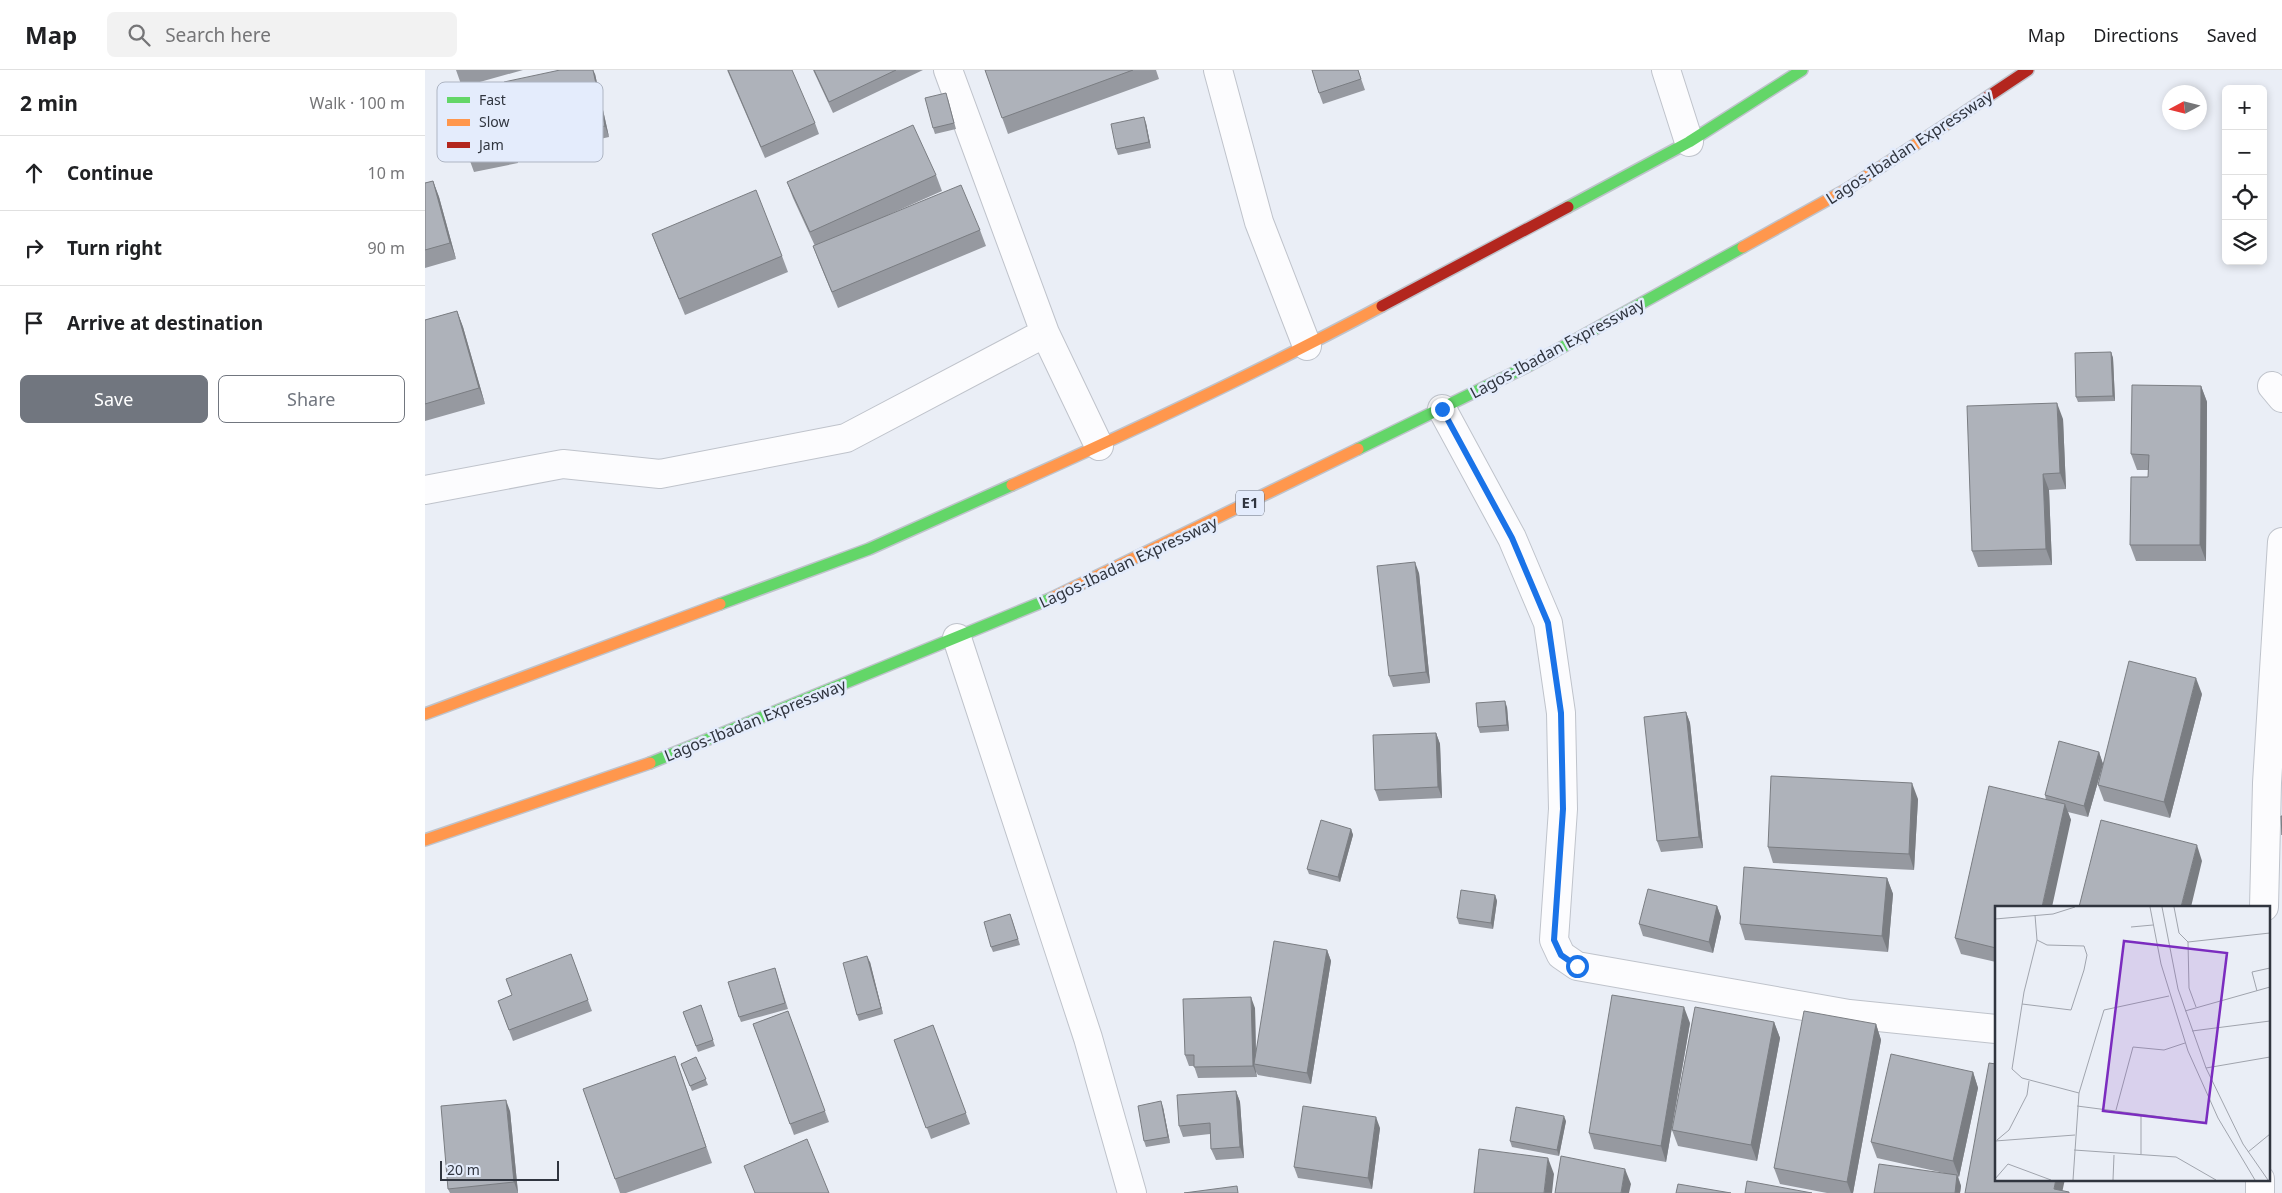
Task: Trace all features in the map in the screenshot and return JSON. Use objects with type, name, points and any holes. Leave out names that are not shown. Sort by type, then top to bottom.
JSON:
[{"type":"highway","points":[[425,714],[869,549],[1099,446],[1307,346],[1689,142],[1803,70]]},
{"type":"highway","name":"Lagos-Ibadan Expressway","points":[[425,840],[627,772],[1077,588],[1530,365],[1847,189],[2028,70]]},
{"type":"street","points":[[948,70],[1045,333],[1099,446]]},
{"type":"street","points":[[1218,70],[1259,222],[1307,346]]},
{"type":"street","points":[[1666,70],[1689,142]]},
{"type":"street","points":[[425,490],[563,464],[660,474],[846,438],[1045,333]]},
{"type":"street","points":[[1442,409],[1512,538],[1548,623],[1561,713],[1563,809],[1554,940],[1561,955],[1577,966],[1849,1014],[1995,1029]]},
{"type":"street","points":[[2264,906],[2275,782],[2282,542]]},
{"type":"street","points":[[957,638],[1088,1038],[1131,1193]]},
{"type":"street","points":[[2260,1180],[2260,1193]]},
{"type":"building","points":[[560,70],[593,70],[596,82],[504,82]]},
{"type":"building","points":[[728,70],[792,70],[815,123],[761,147]]},
{"type":"building","points":[[814,70],[896,70],[829,102]]},
{"type":"building","points":[[985,70],[1133,70],[1002,118]]},
{"type":"building","points":[[1312,70],[1358,70],[1361,79],[1319,93]]},
{"type":"building","points":[[946,93],[954,123],[933,128],[925,98]]},
{"type":"building","points":[[1144,117],[1149,142],[1116,149],[1111,124]]},
{"type":"building","points":[[913,125],[936,175],[810,232],[787,182]]},
{"type":"building","points":[[433,181],[450,243],[425,250],[425,183]]},
{"type":"building","points":[[961,185],[980,230],[832,292],[813,246]]},
{"type":"building","points":[[756,190],[782,256],[679,299],[652,234]]},
{"type":"building","points":[[457,311],[479,388],[425,404],[425,320]]},
{"type":"building","points":[[2111,352],[2113,396],[2076,397],[2075,353]]},
{"type":"building","points":[[2132,385],[2201,386],[2200,545],[2130,545],[2131,477],[2148,477],[2149,455],[2131,454]]},
{"type":"building","points":[[2057,403],[2060,473],[2043,474],[2046,549],[1972,551],[1967,406]]},
{"type":"building","points":[[1415,562],[1426,672],[1389,676],[1377,566]]},
{"type":"building","points":[[2129,661],[2196,678],[2164,802],[2098,785]]},
{"type":"building","points":[[1505,701],[1507,725],[1478,727],[1476,703]]},
{"type":"building","points":[[1686,712],[1699,837],[1657,841],[1644,717]]},
{"type":"building","points":[[1436,733],[1438,787],[1375,790],[1373,735]]},
{"type":"building","points":[[2059,741],[2099,752],[2084,806],[2045,795]]},
{"type":"building","points":[[1771,776],[1912,783],[1909,854],[1768,847]]},
{"type":"building","points":[[1989,786],[2065,804],[2042,906],[1995,906],[1995,948],[1955,938]]},
{"type":"building","points":[[1321,820],[1351,829],[1338,877],[1307,869]]},
{"type":"building","points":[[2101,820],[2197,845],[2181,906],[2079,906]]},
{"type":"building","points":[[1744,867],[1887,878],[1882,936],[1740,924]]},
{"type":"building","points":[[1648,889],[1717,906],[1709,942],[1639,924]]},
{"type":"building","points":[[1461,890],[1495,895],[1491,923],[1457,918]]},
{"type":"building","points":[[1010,914],[1018,939],[991,947],[984,922]]},
{"type":"building","points":[[1274,941],[1327,950],[1307,1073],[1254,1064]]},
{"type":"building","points":[[571,954],[588,1000],[509,1030],[498,1001],[512,995],[506,979]]},
{"type":"building","points":[[867,956],[881,1008],[857,1015],[843,963]]},
{"type":"building","points":[[775,968],[785,1003],[739,1017],[728,982]]},
{"type":"building","points":[[1612,995],[1684,1007],[1661,1146],[1589,1133]]},
{"type":"building","points":[[1251,997],[1253,1066],[1194,1067],[1194,1055],[1185,1055],[1183,999]]},
{"type":"building","points":[[701,1005],[713,1040],[696,1046],[683,1012]]},
{"type":"building","points":[[1695,1007],[1774,1022],[1751,1145],[1672,1130]]},
{"type":"building","points":[[788,1011],[825,1111],[790,1124],[753,1024]]},
{"type":"building","points":[[1804,1011],[1876,1024],[1847,1182],[1774,1168]]},
{"type":"building","points":[[933,1025],[966,1113],[926,1128],[894,1040]]},
{"type":"building","points":[[1891,1054],[1973,1072],[1953,1161],[1871,1142]]},
{"type":"building","points":[[675,1056],[706,1147],[615,1179],[583,1089]]},
{"type":"building","points":[[696,1057],[706,1079],[690,1086],[681,1064]]},
{"type":"building","points":[[1989,1063],[1995,1064],[1995,1180],[2056,1180],[2054,1189],[2069,1193],[1965,1193]]},
{"type":"building","points":[[1236,1091],[1240,1147],[1211,1149],[1210,1123],[1179,1126],[1177,1095]]},
{"type":"building","points":[[506,1100],[514,1182],[448,1189],[441,1106]]},
{"type":"building","points":[[1161,1101],[1168,1137],[1144,1141],[1138,1106]]},
{"type":"building","points":[[1303,1106],[1376,1117],[1368,1178],[1294,1167]]},
{"type":"building","points":[[1516,1107],[1564,1116],[1557,1150],[1510,1141]]},
{"type":"building","points":[[807,1139],[829,1193],[755,1193],[744,1166]]},
{"type":"building","points":[[1479,1149],[1548,1158],[1544,1193],[1474,1193]]},
{"type":"building","points":[[1561,1156],[1625,1169],[1621,1193],[1555,1193]]},
{"type":"building","points":[[1879,1164],[1957,1175],[1955,1193],[1874,1193]]},
{"type":"building","points":[[1747,1181],[1812,1193],[1745,1193]]},
{"type":"building","points":[[1678,1184],[1731,1193],[1676,1193]]},
{"type":"building","points":[[1237,1186],[1238,1193],[1184,1193]]},
{"type":"traffic: fast","points":[[1568,207],[1689,142],[1802,70]]},
{"type":"traffic: fast","points":[[1358,449],[1530,365],[1743,247]]},
{"type":"traffic: fast","points":[[720,604],[869,549],[1012,485]]},
{"type":"traffic: fast","points":[[650,763],[1052,598]]},
{"type":"traffic: slow","points":[[1743,247],[1847,189],[1956,118]]},
{"type":"traffic: slow","points":[[1012,485],[1199,399],[1291,354],[1382,306]]},
{"type":"traffic: slow","points":[[1052,598],[1358,449]]},
{"type":"traffic: slow","points":[[425,714],[720,604]]},
{"type":"traffic: slow","points":[[425,840],[650,763]]},
{"type":"traffic: jam","points":[[1956,118],[2028,70]]},
{"type":"traffic: jam","points":[[1382,306],[1568,207]]},
{"type":"route","points":[[1442,409],[1512,538],[1548,623],[1561,713],[1563,809],[1554,940],[1561,955],[1577,966]]}]
